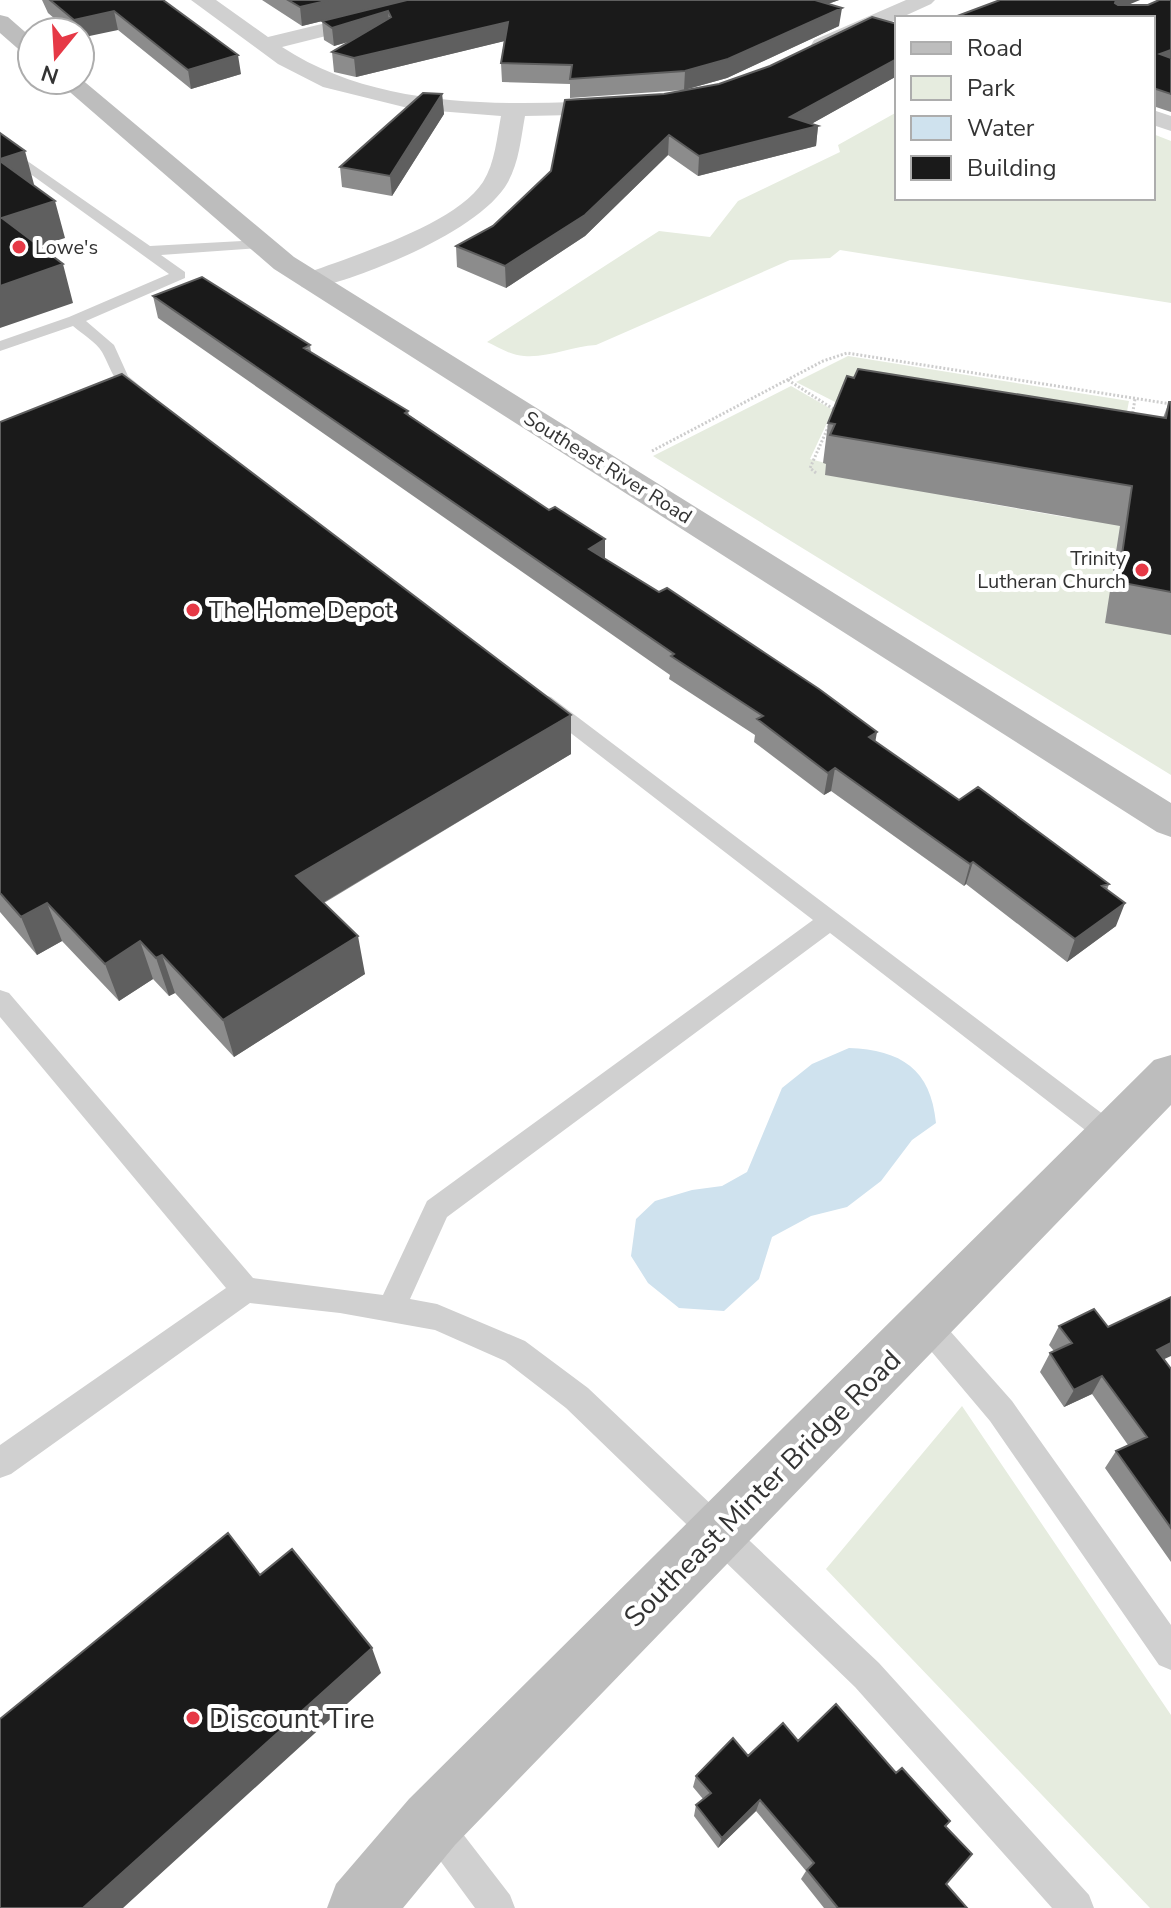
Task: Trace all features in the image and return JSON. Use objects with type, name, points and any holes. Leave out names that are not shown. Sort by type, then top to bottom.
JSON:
[{"type":"main road","points":[[0,22],[16,36]]},
{"type":"main road","name":"Southeast River Road","points":[[87,96],[259,244],[312,281],[1171,822]]},
{"type":"main road","name":"Southeast Minter Bridge Road","points":[[360,1908],[432,1822],[1171,1074]]},
{"type":"street","points":[[202,0],[299,67],[352,89],[396,98],[515,108],[654,105]]},
{"type":"street","points":[[267,44],[447,0]]},
{"type":"street","points":[[806,53],[924,0]]},
{"type":"street","points":[[312,281],[439,229],[463,216],[492,188],[500,169],[515,108]]},
{"type":"lane","points":[[0,146],[180,275],[75,320],[0,346]]},
{"type":"lane","points":[[146,251],[259,244]]},
{"type":"lane","points":[[75,320],[108,348],[121,379],[159,408]]},
{"type":"lane","points":[[526,688],[1111,1135]]},
{"type":"lane","points":[[391,1309],[437,1209],[830,920]]},
{"type":"lane","points":[[0,1000],[246,1290]]},
{"type":"lane","points":[[0,1463],[246,1290],[340,1300],[437,1317],[515,1351],[577,1398],[867,1675],[1076,1908]]},
{"type":"lane","points":[[925,1323],[1001,1411],[1171,1653]]},
{"type":"lane","points":[[432,1822],[497,1908]]},
{"type":"path","points":[[640,457],[823,361],[847,353],[1171,404]]},
{"type":"path","points":[[787,380],[836,408],[810,468],[816,473]]},
{"type":"path","points":[[1131,423],[1135,399]]},
{"type":"green space","points":[[895,113],[895,200],[1155,200],[1155,135],[1171,141],[1171,303],[840,250],[830,258],[790,260],[596,345],[519,356],[487,342],[659,231],[710,237],[738,201],[840,152],[838,145]]},
{"type":"green space","points":[[848,356],[1129,401],[1122,438],[837,403],[796,382]]},
{"type":"green space","points":[[791,386],[833,410],[810,459],[968,500],[1070,518],[1123,505],[1171,635],[1171,775],[653,456]]},
{"type":"green space","points":[[962,1406],[1171,1715],[1171,1908],[1150,1908],[826,1569]]},
{"type":"water","points":[[849,1048],[884,1053],[910,1066],[928,1089],[936,1123],[912,1140],[881,1181],[847,1207],[811,1216],[772,1237],[759,1279],[724,1311],[679,1308],[648,1283],[631,1256],[636,1219],[655,1201],[692,1190],[722,1186],[747,1172],[782,1088],[812,1064]]},
{"type":"building","points":[[50,0],[163,0],[238,55],[188,70],[114,11],[92,16],[69,16]]},
{"type":"building","points":[[288,0],[330,0],[300,7]]},
{"type":"building","points":[[407,0],[815,0],[842,8],[728,59],[685,71],[570,79],[572,65],[501,63],[508,22],[354,58],[332,52],[391,17],[388,11],[332,28],[322,21]]},
{"type":"building","points":[[1000,0],[1116,0],[1118,5],[1148,5],[1159,0],[1171,0],[1171,50],[1160,54],[1171,58],[1171,94],[1155,89],[1155,16],[957,16]]},
{"type":"building","points":[[872,17],[895,23],[895,60],[790,117],[818,126],[699,156],[669,135],[585,215],[505,266],[456,246],[493,226],[551,171],[565,100],[664,94],[719,84],[770,66]]},
{"type":"building","points":[[423,93],[442,94],[390,176],[340,167]]},
{"type":"building","points":[[0,133],[25,151],[0,159]]},
{"type":"building","points":[[0,161],[55,201],[2,218],[63,264],[0,286]]},
{"type":"building","points":[[202,277],[310,345],[304,348],[408,411],[405,413],[549,510],[555,507],[605,539],[589,549],[659,592],[667,588],[819,689],[877,732],[869,737],[959,800],[978,787],[1109,884],[1102,886],[1125,903],[1075,939],[973,862],[970,864],[835,768],[828,773],[757,719],[763,716],[671,656],[674,654],[153,296]]},
{"type":"building","points":[[858,369],[1166,418],[1171,402],[1171,592],[1118,582],[1132,486],[830,435],[835,424],[828,423],[847,376],[854,378]]},
{"type":"building","name":"The Home Depot","points":[[122,374],[571,715],[296,876],[358,936],[223,1020],[162,955],[156,958],[140,941],[105,964],[47,903],[21,917],[0,893],[0,422]]},
{"type":"building","points":[[1171,1297],[1171,1343],[1157,1350],[1171,1369],[1171,1528],[1116,1451],[1147,1437],[1102,1376],[1074,1390],[1050,1353],[1072,1343],[1059,1326],[1094,1309],[1108,1327]]},
{"type":"building","name":"Discount Tire","points":[[228,1533],[260,1575],[292,1549],[372,1648],[83,1908],[0,1908],[0,1719]]},
{"type":"building","points":[[836,1704],[896,1773],[902,1768],[950,1821],[945,1826],[972,1854],[946,1884],[967,1908],[838,1908],[807,1870],[814,1863],[760,1800],[722,1838],[696,1805],[711,1793],[696,1776],[733,1738],[748,1756],[783,1723],[798,1741]]},
{"type":"place","name":"Lowe's","points":[[19,247]]},
{"type":"place","name":"Trinity Lutheran Church","points":[[1142,570]]},
{"type":"place","name":"The Home Depot","points":[[193,610]]},
{"type":"place","name":"Discount Tire","points":[[193,1718]]}]
